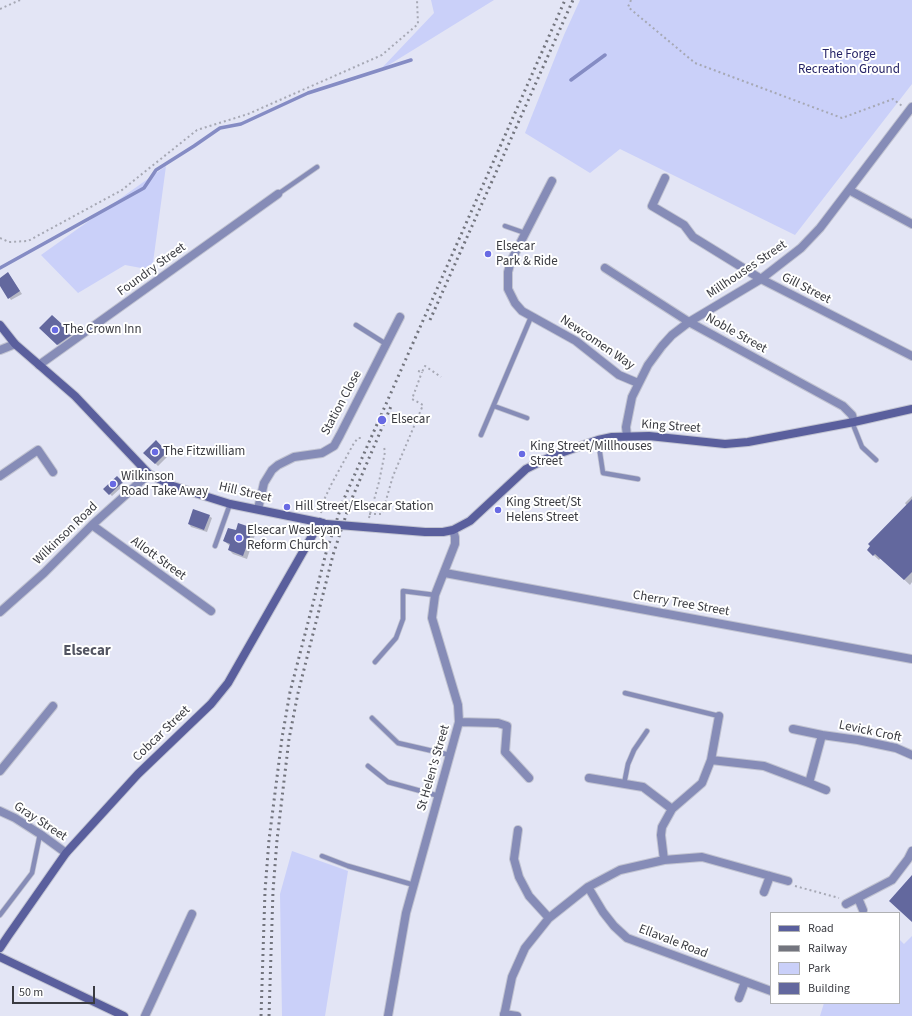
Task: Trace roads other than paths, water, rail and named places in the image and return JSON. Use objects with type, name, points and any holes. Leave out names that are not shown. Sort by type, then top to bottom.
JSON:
[{"type":"main road","name":"Hill Street","points":[[0,325],[15,344],[75,396],[149,474],[173,486],[230,504],[323,523],[425,532],[444,532],[453,530]]},
{"type":"main road","name":"King Street","points":[[453,530],[470,521],[521,474],[532,466],[552,456],[598,440],[612,437],[649,436],[725,444],[748,442],[912,409]]},
{"type":"main road","name":"Cobcar Street","points":[[0,948],[66,853],[138,774],[211,704],[228,683],[323,523]]},
{"type":"main road","points":[[0,957],[124,1016]]},
{"type":"street","name":"Millhouses Street","points":[[627,436],[626,427],[628,415],[632,397],[638,383],[648,365],[672,334],[689,322],[761,279],[801,248],[820,228],[910,109]]},
{"type":"street","name":"Gill Street","points":[[665,178],[652,206],[684,225],[693,236],[761,279],[912,356]]},
{"type":"street","name":"Newcomen Way","points":[[552,181],[511,261],[507,281],[508,289],[515,303],[522,311],[576,341],[615,373],[628,380],[638,383]]},
{"type":"street","points":[[849,190],[912,224]]},
{"type":"street","name":"Foundry Street","points":[[39,366],[278,194]]},
{"type":"street","name":"Noble Street","points":[[604,268],[689,322],[843,406],[849,410],[852,415],[853,422]]},
{"type":"street","name":"Station Close","points":[[258,509],[264,483],[275,468],[294,457],[322,453],[334,446],[400,317]]},
{"type":"street","points":[[0,350],[15,344]]},
{"type":"street","points":[[0,476],[38,450],[53,472]]},
{"type":"street","name":"Wilkinson Road","points":[[0,612],[44,573],[92,525],[149,474]]},
{"type":"street","name":"Allott Street","points":[[92,525],[211,611]]},
{"type":"street","name":"St Helen's Street","points":[[388,1016],[406,913],[459,722],[458,705],[432,618],[435,595],[445,573],[455,544],[453,530]]},
{"type":"street","name":"Cherry Tree Street","points":[[445,573],[912,659]]},
{"type":"street","points":[[0,771],[53,706]]},
{"type":"street","points":[[664,860],[661,835],[662,827],[672,809],[702,783],[711,760],[719,716]]},
{"type":"street","points":[[459,722],[498,723],[507,726],[505,752],[529,778]]},
{"type":"street","name":"Levick Croft","points":[[792,728],[822,735],[858,740],[896,748],[912,755]]},
{"type":"street","name":"Levick Croft","points":[[809,783],[822,735]]},
{"type":"street","points":[[711,760],[764,766],[826,790]]},
{"type":"street","points":[[590,778],[643,787],[672,809]]},
{"type":"street","name":"Gray Street","points":[[0,811],[15,818],[66,853]]},
{"type":"street","points":[[518,830],[514,859],[519,876],[529,896],[549,918]]},
{"type":"street","points":[[846,904],[892,880],[910,861],[912,851]]},
{"type":"street","points":[[517,1016],[504,1015],[512,977],[525,948],[549,918],[588,887],[620,870],[664,860],[702,857],[788,881]]},
{"type":"street","points":[[764,892],[770,876]]},
{"type":"street","name":"Ellavale Road","points":[[588,887],[610,921],[627,938],[770,991]]},
{"type":"street","points":[[858,898],[862,910]]},
{"type":"street","points":[[145,1016],[192,914]]},
{"type":"street","points":[[739,998],[745,982]]},
{"type":"lane","points":[[278,194],[317,167]]},
{"type":"lane","points":[[505,226],[525,232]]},
{"type":"lane","points":[[481,435],[531,317]]},
{"type":"lane","points":[[356,325],[386,344]]},
{"type":"lane","points":[[494,406],[527,418]]},
{"type":"lane","points":[[853,422],[862,447],[876,460]]},
{"type":"lane","points":[[598,440],[603,473],[638,479]]},
{"type":"lane","points":[[215,546],[230,504]]},
{"type":"lane","points":[[375,662],[396,638],[403,619],[403,591],[435,595]]},
{"type":"lane","points":[[625,693],[719,716]]},
{"type":"lane","points":[[372,718],[398,744],[450,755]]},
{"type":"lane","points":[[624,784],[628,764],[634,750],[647,731]]},
{"type":"lane","points":[[368,766],[388,782],[439,796]]},
{"type":"lane","points":[[0,915],[32,873],[40,834]]},
{"type":"lane","points":[[322,856],[348,866],[414,885]]},
{"type":"waterway","points":[[571,80],[605,55]]},
{"type":"waterway","points":[[0,268],[144,188],[156,170],[220,128],[241,124],[308,93],[411,60]]},
{"type":"railway","points":[[261,1016],[265,891],[269,840],[282,738],[290,692],[326,553],[343,501],[565,0]]},
{"type":"railway","points":[[430,320],[573,0]]},
{"type":"railway","points":[[269,1016],[273,891],[277,840],[289,739],[298,693],[333,555],[350,503],[392,404]]},
{"type":"place","name":"Elsecar Park & Ride","points":[[488,254]]},
{"type":"place","name":"The Crown Inn","points":[[55,330]]},
{"type":"place","name":"Elsecar","points":[[382,420]]},
{"type":"place","name":"The Fitzwilliam","points":[[155,452]]},
{"type":"place","name":"King Street/Millhouses Street","points":[[522,454]]},
{"type":"place","name":"Wilkinson Road Take Away","points":[[113,484]]},
{"type":"place","name":"Hill Street/Elsecar Station","points":[[287,507]]},
{"type":"place","name":"King Street/St Helens Street","points":[[498,510]]},
{"type":"place","name":"Elsecar Wesleyan Reform Church","points":[[239,538]]},
{"type":"district","name":"Elsecar","points":[[87,652]]},
{"type":"park label","name":"The Forge Recreation Ground","points":[[849,62]]}]
